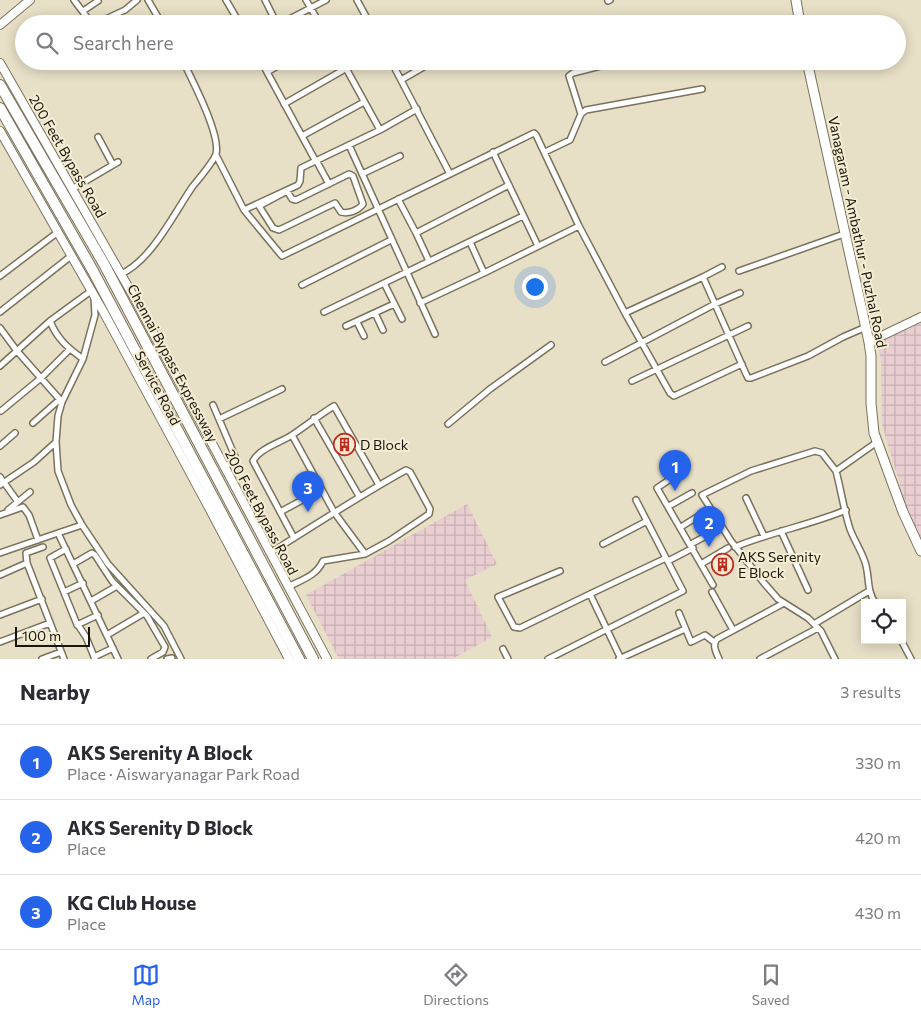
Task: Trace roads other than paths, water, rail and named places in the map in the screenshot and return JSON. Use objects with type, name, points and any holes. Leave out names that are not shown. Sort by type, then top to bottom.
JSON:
[{"type":"highway","name":"Chennai Bypass Expressway","points":[[0,85],[104,264],[313,659]]},
{"type":"highway","name":"Chennai Bypass Expressway","points":[[0,108],[97,280],[299,659]]},
{"type":"main road","points":[[796,0],[798,15]]},
{"type":"main road","name":"Vanagaram - Ambathur - Puzhal Road","points":[[809,70],[869,342],[874,433],[903,512],[921,551]]},
{"type":"street","points":[[0,25],[30,0]]},
{"type":"street","points":[[75,0],[86,15]]},
{"type":"street","points":[[114,15],[125,10],[137,0]]},
{"type":"street","points":[[148,0],[157,15]]},
{"type":"street","points":[[226,0],[235,15]]},
{"type":"street","points":[[265,0],[273,15]]},
{"type":"street","points":[[306,0],[314,15]]},
{"type":"street","points":[[296,15],[326,0]]},
{"type":"street","points":[[357,0],[365,15]]},
{"type":"street","points":[[83,11],[98,1]]},
{"type":"street","name":"200 Feet Bypass Road","points":[[0,62],[121,274],[327,659]]},
{"type":"street","points":[[187,70],[214,131],[216,155],[244,210],[282,256],[534,133],[579,226],[670,394],[674,396],[742,364]]},
{"type":"street","points":[[270,70],[267,72],[329,184]]},
{"type":"street","points":[[284,104],[343,70]]},
{"type":"street","points":[[347,70],[380,130]]},
{"type":"street","points":[[396,70],[450,174]]},
{"type":"street","points":[[401,80],[418,70]]},
{"type":"street","points":[[581,114],[569,76],[587,70]]},
{"type":"street","points":[[544,152],[570,140],[581,114],[586,110],[702,89]]},
{"type":"street","points":[[302,136],[364,102]]},
{"type":"street","points":[[244,210],[298,185],[301,168],[380,130],[417,109]]},
{"type":"street","name":"Service Road","points":[[0,132],[93,293],[289,659]]},
{"type":"street","points":[[72,189],[115,164],[98,137]]},
{"type":"street","points":[[349,145],[435,334]]},
{"type":"street","points":[[493,152],[538,246]]},
{"type":"street","points":[[121,274],[143,257],[167,228],[190,190],[216,155]]},
{"type":"street","points":[[362,174],[400,156]]},
{"type":"street","points":[[361,207],[345,213],[340,212],[335,203],[279,230],[273,228],[259,206],[287,191],[293,200],[296,200],[351,174],[363,204],[361,207],[365,215]]},
{"type":"street","points":[[416,233],[509,185]]},
{"type":"street","points":[[398,199],[429,261]]},
{"type":"street","points":[[324,312],[523,216]]},
{"type":"street","points":[[420,303],[579,226]]},
{"type":"street","points":[[0,276],[58,232]]},
{"type":"street","points":[[739,271],[844,234]]},
{"type":"street","points":[[302,285],[392,240]]},
{"type":"street","points":[[470,242],[484,273]]},
{"type":"street","points":[[0,312],[71,256]]},
{"type":"street","points":[[625,313],[722,267]]},
{"type":"street","points":[[703,277],[748,378],[808,356],[843,336],[866,327]]},
{"type":"street","points":[[384,283],[402,319]]},
{"type":"street","points":[[0,366],[50,321],[93,293],[95,315],[83,359],[61,401],[58,416],[56,442],[58,471],[71,505],[82,525],[108,564],[164,626],[181,659]]},
{"type":"street","points":[[605,362],[715,304],[740,293]]},
{"type":"street","points":[[346,326],[394,304]]},
{"type":"street","points":[[374,313],[382,330]]},
{"type":"street","points":[[869,342],[921,317]]},
{"type":"street","points":[[50,321],[55,334],[83,359]]},
{"type":"street","points":[[356,322],[364,336]]},
{"type":"street","points":[[632,381],[748,326]]},
{"type":"street","points":[[0,328],[17,351],[61,401]]},
{"type":"street","points":[[448,424],[490,389],[551,345]]},
{"type":"street","points":[[1,411],[41,378],[70,349]]},
{"type":"street","points":[[219,419],[282,389]]},
{"type":"street","points":[[32,423],[61,401]]},
{"type":"street","points":[[213,405],[236,459],[236,462],[224,466]]},
{"type":"street","points":[[294,538],[253,461],[256,456],[267,448],[292,435],[314,418],[334,406],[379,485]]},
{"type":"street","points":[[314,418],[359,496]]},
{"type":"street","points":[[0,446],[15,433]]},
{"type":"street","points":[[292,435],[334,512],[365,554]]},
{"type":"street","points":[[18,502],[1,481],[34,462],[56,442]]},
{"type":"street","points":[[836,472],[877,442]]},
{"type":"street","points":[[835,659],[816,626],[808,618],[778,599],[764,583],[735,547],[702,494],[751,472],[815,451],[822,453],[836,472],[851,530],[868,573],[869,591],[873,599]]},
{"type":"street","points":[[270,553],[359,496],[406,470],[408,470],[430,509],[429,514],[365,554],[323,561],[316,572],[288,587]]},
{"type":"street","points":[[678,474],[657,488],[713,585]]},
{"type":"street","points":[[280,512],[321,490]]},
{"type":"street","points":[[8,510],[30,492]]},
{"type":"street","points":[[669,506],[692,493]]},
{"type":"street","points":[[746,498],[764,536]]},
{"type":"street","points":[[548,659],[606,628],[683,591],[636,500]]},
{"type":"street","points":[[0,515],[23,507],[29,515],[38,540]]},
{"type":"street","points":[[735,547],[764,536],[818,522],[846,510]]},
{"type":"street","points":[[681,527],[704,513]]},
{"type":"street","points":[[603,544],[647,521]]},
{"type":"street","points":[[0,552],[82,525]]},
{"type":"street","points":[[560,571],[498,597],[514,627],[520,628],[667,560],[715,531]]},
{"type":"street","points":[[781,531],[808,590]]},
{"type":"street","points":[[58,533],[118,659]]},
{"type":"street","points":[[43,547],[26,553],[27,563],[64,659]]},
{"type":"street","points":[[701,564],[728,548]]},
{"type":"street","points":[[66,549],[50,558],[77,625],[86,637],[95,658],[113,648]]},
{"type":"street","points":[[73,564],[92,553],[118,586],[144,613],[164,642],[165,647],[163,652],[151,659]]},
{"type":"street","points":[[0,575],[27,563]]},
{"type":"street","points":[[64,592],[83,583]]},
{"type":"street","points":[[91,601],[118,586]]},
{"type":"street","points":[[760,659],[816,626],[869,591]]},
{"type":"street","points":[[712,592],[733,630]]},
{"type":"street","points":[[590,594],[620,659],[685,629]]},
{"type":"street","points":[[0,614],[42,599]]},
{"type":"street","points":[[719,659],[714,647],[714,642],[717,638],[784,603]]},
{"type":"street","points":[[107,635],[144,613]]},
{"type":"street","points":[[679,613],[691,642],[705,635],[714,642]]},
{"type":"street","points":[[77,625],[98,615]]},
{"type":"street","points":[[0,642],[50,623]]},
{"type":"street","points":[[903,644],[911,659]]},
{"type":"street","points":[[503,650],[508,659]]},
{"type":"street","points":[[42,659],[61,652]]},
{"type":"street","points":[[170,659],[178,653]]},
{"type":"place","name":"D Block","points":[[344,444]]},
{"type":"place","name":"AKS Serenity A Block","points":[[675,491]]},
{"type":"place","name":"KG Club House","points":[[308,512]]},
{"type":"place","name":"AKS Serenity D Block","points":[[709,547]]},
{"type":"place","name":"AKS Serenity E Block","points":[[722,564]]}]
